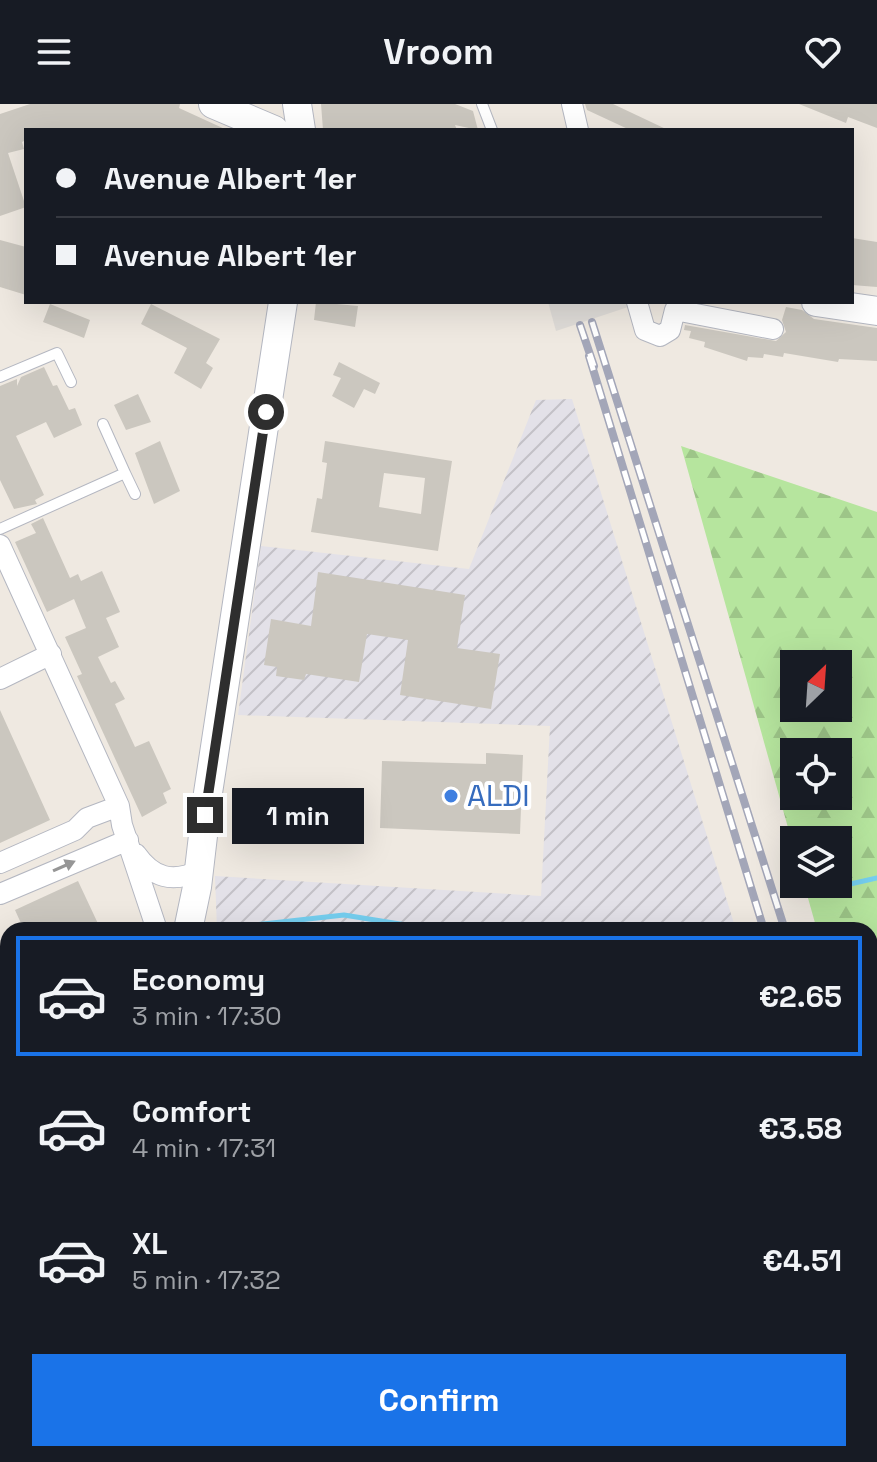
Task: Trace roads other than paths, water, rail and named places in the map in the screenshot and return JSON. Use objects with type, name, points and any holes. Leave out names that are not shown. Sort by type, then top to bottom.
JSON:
[{"type":"main road","points":[[213,104],[269,128]]},
{"type":"main road","points":[[297,104],[301,128]]},
{"type":"main road","points":[[189,922],[283,304]]},
{"type":"main road","points":[[830,304],[877,311]]},
{"type":"street","points":[[572,104],[578,128]]},
{"type":"street","points":[[638,304],[645,330],[660,336],[670,330],[675,310],[773,329]]},
{"type":"street","points":[[0,545],[119,806],[155,922]]},
{"type":"street","points":[[0,679],[51,654]]},
{"type":"street","points":[[0,863],[75,830],[87,818],[119,806]]},
{"type":"street","points":[[131,846],[146,869],[166,879],[182,879],[199,871]]},
{"type":"street","points":[[0,894],[131,846]]},
{"type":"lane","points":[[482,104],[491,128]]},
{"type":"lane","points":[[0,377],[57,353],[71,382]]},
{"type":"lane","points":[[103,424],[135,494]]},
{"type":"lane","points":[[0,529],[125,473]]},
{"type":"waterway","points":[[852,884],[877,878]]},
{"type":"waterway","points":[[281,922],[344,915],[387,922]]},
{"type":"railway","points":[[592,322],[782,922]]},
{"type":"railway","points":[[580,325],[594,366]]},
{"type":"railway","points":[[589,356],[762,922]]},
{"type":"place","name":"ALDI","points":[[451,796]]}]
